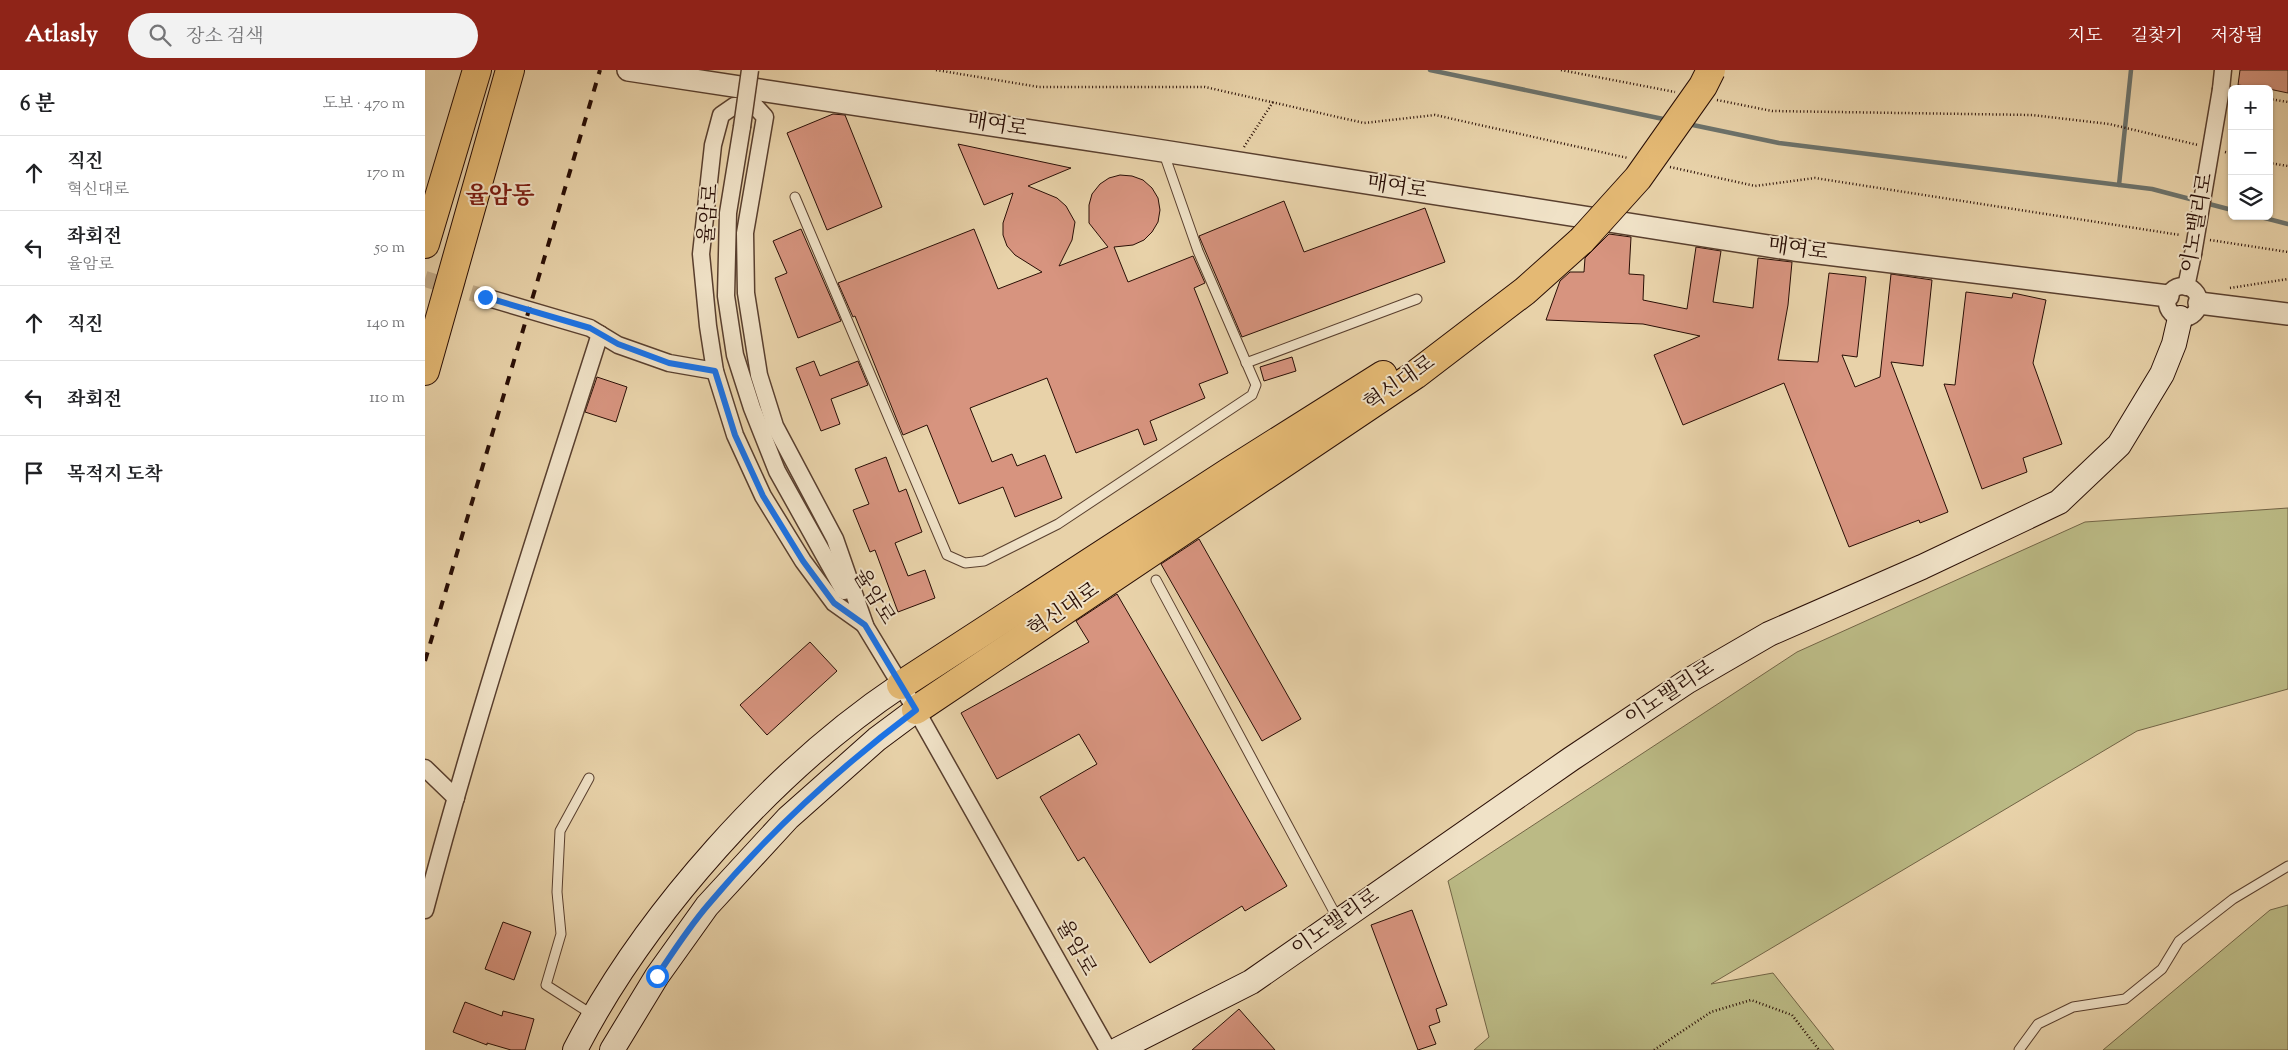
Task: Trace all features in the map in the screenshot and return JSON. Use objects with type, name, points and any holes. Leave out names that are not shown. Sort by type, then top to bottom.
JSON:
[{"type":"highway","points":[[1576,236],[1667,114],[1691,70]]},
{"type":"highway","points":[[901,685],[1229,472],[1451,331],[1576,236],[1637,178],[1703,86],[1711,70]]},
{"type":"highway","points":[[425,244],[476,75]]},
{"type":"highway","points":[[425,372],[509,76]]},
{"type":"highway","name":"혁신대로","points":[[916,710],[1415,375],[1525,291],[1576,236]]},
{"type":"main road","name":"이노밸리로","points":[[1117,1050],[1251,982],[1571,759],[1712,667],[1769,634],[1922,567],[2059,502],[2119,445],[2162,374],[2174,344],[2179,318]]},
{"type":"main road","points":[[575,1050],[617,976],[671,903],[737,826],[800,766],[864,710],[901,685]]},
{"type":"main road","name":"혁신대로","points":[[612,1050],[657,976],[707,906],[787,818],[877,739],[916,710]]},
{"type":"street","name":"매여로","points":[[628,70],[1163,151],[1794,250],[2187,295],[2288,314]]},
{"type":"street","name":"율암로","points":[[750,70],[729,213],[726,296],[735,355],[752,408],[777,472],[810,534],[916,710],[1108,1050]]},
{"type":"street","name":"이노밸리로","points":[[2187,295],[2223,70]]},
{"type":"street","points":[[734,106],[755,106],[765,117],[745,233],[746,293],[759,375],[775,426],[835,539],[865,625],[834,603],[803,561],[763,496],[735,435],[715,371],[708,326],[701,254],[713,146],[721,114],[734,106]]},
{"type":"street","points":[[2187,295],[2195,312],[2191,316],[2179,318],[2169,309],[2187,295]]},
{"type":"street","points":[[485,297],[590,328],[618,344],[669,363],[715,371]]},
{"type":"street","points":[[425,910],[456,798],[600,334]]},
{"type":"street","points":[[425,768],[456,798]]},
{"type":"lane","points":[[795,197],[947,555],[965,563],[984,560],[1058,524],[1252,395],[1256,386],[1199,252],[1163,151]]},
{"type":"lane","points":[[1246,362],[1417,299]]},
{"type":"lane","points":[[1156,580],[1339,921]]},
{"type":"lane","points":[[589,778],[560,831],[557,892],[561,934],[547,985],[594,1016]]},
{"type":"lane","points":[[2019,1050],[2038,1024],[2073,1007],[2125,999],[2162,969],[2179,940],[2233,898],[2288,866]]},
{"type":"path","points":[[936,70],[1039,87],[1205,86],[1364,123],[1435,115],[1629,158]]},
{"type":"path","points":[[1561,70],[1676,92]]},
{"type":"path","points":[[1714,100],[1771,111],[2032,115],[2109,124],[2203,147]]},
{"type":"path","points":[[2273,100],[2288,102]]},
{"type":"path","points":[[1234,163],[1273,102]]},
{"type":"path","points":[[2222,151],[2228,153]]},
{"type":"path","points":[[2273,164],[2288,166]]},
{"type":"path","points":[[1667,167],[1755,186],[1815,178],[2184,236]]},
{"type":"path","points":[[2203,239],[2288,252]]},
{"type":"path","points":[[2187,295],[2288,280]]},
{"type":"path","points":[[1654,1050],[1711,1012],[1751,1000],[1792,1015],[1819,1050]]},
{"type":"shaded area","points":[[2288,508],[2288,689],[2137,731],[1711,984],[1773,973],[1834,1050],[1474,1050],[1489,1037],[1448,881],[1797,652],[2085,522]]},
{"type":"shaded area","points":[[2288,905],[2288,1050],[2103,1050],[2270,910]]},
{"type":"building","points":[[2240,70],[2288,70],[2288,93],[2273,90],[2273,85],[2238,85]]},
{"type":"building","points":[[833,114],[845,115],[882,207],[827,230],[787,133]]},
{"type":"building","points":[[958,144],[1071,168],[1028,186],[1057,198],[1066,206],[1075,222],[1072,240],[1059,266],[1108,247],[1089,223],[1089,205],[1092,194],[1100,184],[1109,178],[1120,175],[1132,176],[1143,180],[1152,188],[1158,198],[1160,210],[1158,222],[1144,240],[1133,245],[1114,247],[1128,282],[1193,256],[1205,283],[1194,288],[1228,373],[1199,384],[1205,398],[1150,421],[1157,440],[1144,445],[1138,429],[1076,453],[1047,378],[970,408],[992,462],[1012,454],[1017,466],[1045,455],[1062,498],[1015,517],[1003,487],[959,504],[927,425],[903,435],[855,316],[853,317],[838,283],[974,229],[998,289],[1042,272],[1015,255],[1007,246],[1003,235],[1003,223],[1013,193],[984,205]]},
{"type":"building","points":[[1284,201],[1304,252],[1425,208],[1445,262],[1242,337],[1199,236]]},
{"type":"building","points":[[801,229],[841,321],[798,338],[775,278],[787,273],[773,241]]},
{"type":"building","points":[[1609,234],[1631,237],[1629,274],[1644,275],[1643,300],[1687,309],[1696,247],[1721,251],[1713,302],[1753,308],[1758,258],[1792,262],[1788,305],[1778,360],[1818,362],[1829,273],[1866,277],[1857,357],[1842,355],[1855,387],[1880,377],[1891,274],[1932,280],[1923,366],[1891,362],[1948,512],[1920,523],[1919,520],[1849,547],[1784,383],[1683,425],[1654,355],[1700,336],[1643,324],[1546,320],[1560,281],[1570,272],[1584,272],[1585,258]]},
{"type":"building","points":[[1966,292],[2012,298],[2013,293],[2046,300],[2033,363],[2062,444],[2023,458],[2027,472],[1982,489],[1944,384],[1955,385]]},
{"type":"building","points":[[1292,357],[1296,371],[1264,381],[1260,367]]},
{"type":"building","points":[[814,361],[820,376],[858,361],[868,385],[831,399],[840,424],[821,431],[796,368]]},
{"type":"building","points":[[597,377],[627,387],[616,422],[585,412]]},
{"type":"building","points":[[886,457],[899,492],[906,489],[922,532],[895,543],[908,576],[925,570],[935,598],[898,612],[875,550],[870,552],[853,510],[869,504],[855,469]]},
{"type":"building","points":[[1199,539],[1301,719],[1262,741],[1161,564]]},
{"type":"building","points":[[1117,594],[1287,886],[1245,911],[1242,906],[1150,963],[1084,857],[1078,861],[1040,797],[1097,764],[1079,734],[997,779],[961,713],[1089,642],[1076,621]]},
{"type":"building","points":[[810,642],[837,671],[767,735],[740,705]]},
{"type":"building","points":[[1412,910],[1447,1005],[1436,1009],[1440,1022],[1429,1026],[1436,1044],[1418,1050],[1371,925]]},
{"type":"building","points":[[503,922],[531,932],[514,980],[485,969]]},
{"type":"building","points":[[465,1002],[502,1016],[503,1011],[534,1019],[525,1050],[511,1050],[487,1043],[487,1045],[453,1032]]},
{"type":"building","points":[[1239,1009],[1275,1050],[1192,1050]]},
{"type":"waterway","points":[[1430,70],[1668,120]]},
{"type":"waterway","points":[[2119,185],[2131,70]]},
{"type":"waterway","points":[[1688,124],[1779,143],[2152,189],[2228,209]]},
{"type":"waterway","points":[[2272,220],[2288,224]]},
{"type":"tunnel","points":[[425,279],[485,297]]},
{"type":"railway","points":[[425,661],[600,70]]},
{"type":"district","name":"율암동","points":[[500,197]]},
{"type":"route","points":[[485,297],[590,328],[618,344],[669,363],[715,371],[735,435],[763,496],[803,561],[834,603],[865,625],[916,710],[877,739],[787,818],[707,906],[657,976]]}]
